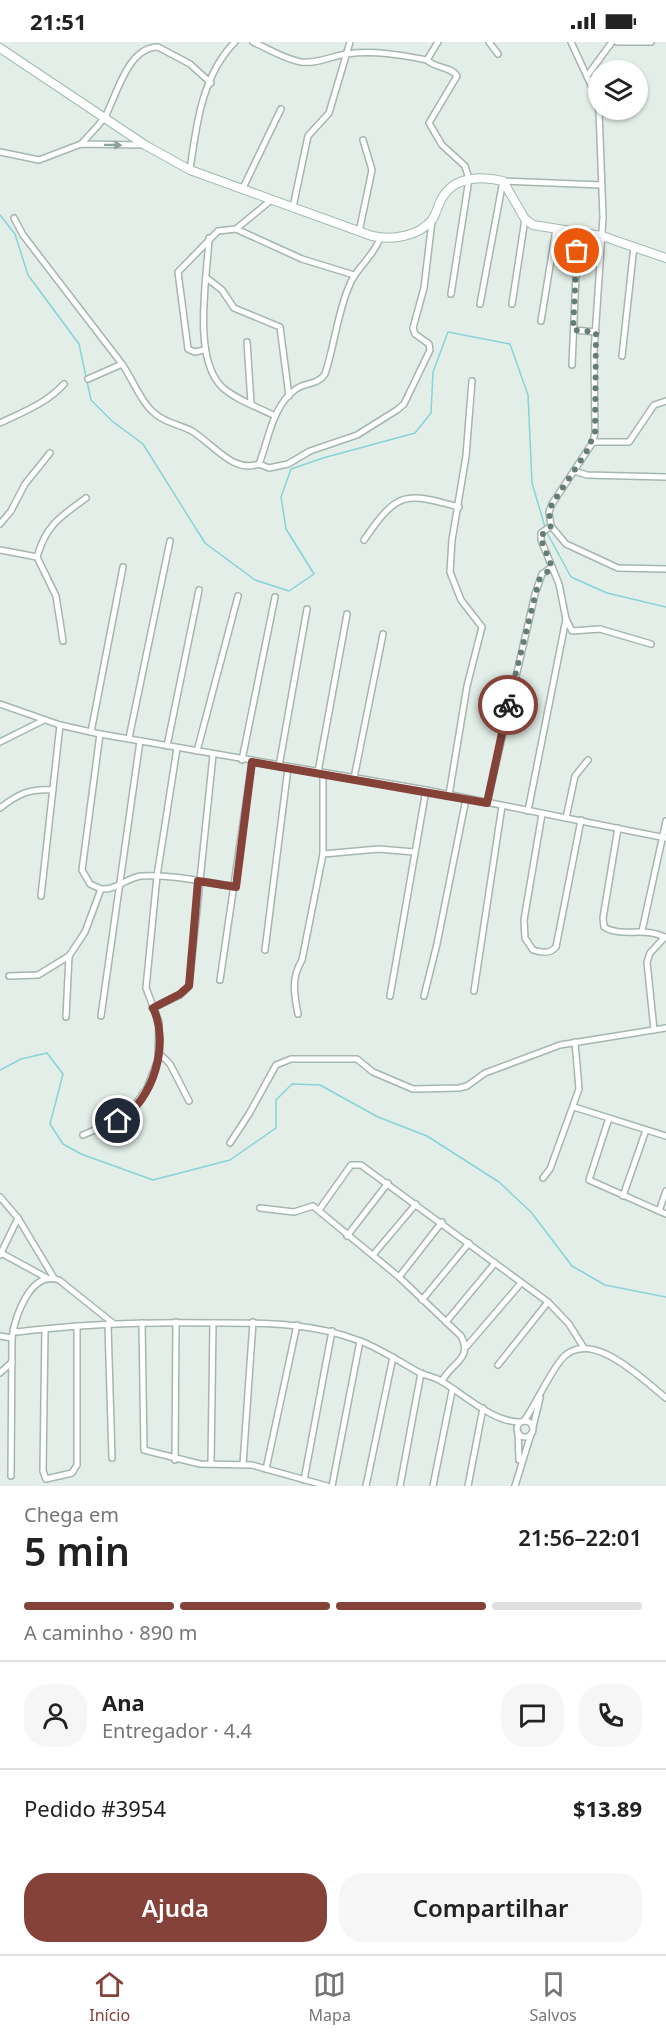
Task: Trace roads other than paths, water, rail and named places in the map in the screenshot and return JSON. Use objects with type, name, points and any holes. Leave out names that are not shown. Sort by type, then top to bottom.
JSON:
[{"type":"street","points":[[190,170],[197,116],[224,54],[235,42]]},
{"type":"street","points":[[253,42],[289,59],[301,62],[314,63],[346,54],[370,52],[427,60],[452,70],[458,76],[429,123],[442,145],[465,166],[469,179],[451,294]]},
{"type":"street","points":[[293,207],[308,136],[329,113],[350,42]]},
{"type":"street","points":[[427,60],[438,42]]},
{"type":"street","points":[[489,42],[498,54]]},
{"type":"street","points":[[571,42],[587,76],[612,42]]},
{"type":"street","points":[[617,42],[651,42]]},
{"type":"street","points":[[81,144],[105,117],[130,62],[152,48],[158,47],[190,64],[210,83]]},
{"type":"street","points":[[0,48],[145,145],[190,170],[270,201],[380,238],[394,238],[412,233],[433,219]]},
{"type":"street","points":[[242,190],[281,109]]},
{"type":"street","points":[[599,120],[602,236],[596,332],[595,432],[592,442],[552,504],[549,512],[551,526],[566,544],[608,565],[666,569]]},
{"type":"street","points":[[359,232],[372,170],[363,140]]},
{"type":"street","points":[[0,152],[39,160],[81,144],[145,145]]},
{"type":"street","points":[[14,218],[23,235],[122,364],[151,410],[169,422],[190,431],[225,458],[249,467],[259,464],[270,468],[288,464],[310,451],[347,440],[404,404],[430,350],[429,344],[415,334],[413,328],[424,288],[433,219],[449,190],[469,179],[488,177],[503,181],[602,185]]},
{"type":"street","points":[[503,181],[525,219],[537,226],[602,236],[666,258]]},
{"type":"street","points":[[480,304],[503,181]]},
{"type":"street","points":[[236,230],[270,201]]},
{"type":"street","points":[[512,304],[525,219]]},
{"type":"street","points":[[542,321],[556,229]]},
{"type":"street","points":[[204,350],[195,352],[188,349],[177,277],[218,231],[236,230],[302,260],[354,275]]},
{"type":"street","points":[[572,365],[578,231]]},
{"type":"street","points":[[210,238],[204,350],[220,384],[232,394],[275,416]]},
{"type":"street","points":[[259,464],[275,416],[289,396],[297,388],[321,380],[325,374],[343,301],[354,275],[375,250],[380,238]]},
{"type":"street","points":[[622,356],[634,246]]},
{"type":"street","points":[[208,279],[222,290],[234,308],[280,327],[289,396]]},
{"type":"street","points":[[573,330],[596,332]]},
{"type":"street","points":[[247,342],[252,403]]},
{"type":"street","points":[[88,379],[122,364]]},
{"type":"street","points":[[449,795],[467,687],[482,627],[461,600],[450,572],[472,381]]},
{"type":"street","points":[[0,423],[38,405],[54,395],[64,384]]},
{"type":"street","points":[[592,442],[626,443],[632,439],[654,405],[666,401]]},
{"type":"street","points":[[0,524],[11,511],[25,484],[50,453]]},
{"type":"street","points":[[574,471],[587,475],[666,477]]},
{"type":"street","points":[[364,540],[385,511],[406,498],[419,496],[459,507]]},
{"type":"street","points":[[63,641],[56,596],[37,557],[46,532],[54,521],[86,498]]},
{"type":"street","points":[[551,526],[540,537],[560,584],[566,619],[572,631],[600,629],[651,644]]},
{"type":"street","points":[[129,738],[170,541]]},
{"type":"street","points":[[0,550],[37,557]]},
{"type":"street","points":[[91,732],[123,567]]},
{"type":"street","points":[[487,803],[539,580],[552,567]]},
{"type":"street","points":[[167,746],[199,590]]},
{"type":"street","points":[[197,751],[238,596]]},
{"type":"street","points":[[242,760],[275,597]]},
{"type":"street","points":[[279,766],[307,609]]},
{"type":"street","points":[[298,1014],[294,993],[295,972],[303,960],[323,854],[320,772],[347,614]]},
{"type":"street","points":[[528,811],[566,619]]},
{"type":"street","points":[[354,778],[383,634]]},
{"type":"street","points":[[0,704],[60,725],[100,734],[252,762],[426,790],[664,837]]},
{"type":"street","points":[[0,742],[44,720]]},
{"type":"street","points":[[41,896],[60,725]]},
{"type":"street","points":[[100,734],[82,870],[90,884],[101,889],[118,887],[131,878],[157,876],[236,887]]},
{"type":"street","points":[[101,1016],[140,741]]},
{"type":"street","points":[[83,1135],[126,1116],[147,1088],[159,1053],[159,1022],[146,988],[157,876],[177,748]]},
{"type":"street","points":[[153,1008],[180,994],[189,986],[198,881],[213,755]]},
{"type":"street","points":[[566,818],[575,776],[588,760]]},
{"type":"street","points":[[220,981],[236,887],[252,762]]},
{"type":"street","points":[[265,950],[288,768]]},
{"type":"street","points":[[0,808],[15,796],[29,790],[53,790]]},
{"type":"street","points":[[390,996],[426,790]]},
{"type":"street","points":[[424,996],[466,799]]},
{"type":"street","points":[[474,991],[502,806]]},
{"type":"street","points":[[542,814],[524,920],[525,938],[533,950],[538,952],[549,952],[556,946],[580,820]]},
{"type":"street","points":[[642,932],[666,821]]},
{"type":"street","points":[[618,828],[604,927],[666,937]]},
{"type":"street","points":[[323,854],[379,849],[414,852]]},
{"type":"street","points":[[9,976],[38,975],[69,956],[85,932],[101,889]]},
{"type":"street","points":[[654,1030],[647,962],[650,953],[666,937]]},
{"type":"street","points":[[66,1017],[69,956]]},
{"type":"street","points":[[230,1143],[276,1065],[291,1059],[357,1059],[373,1072],[413,1089],[449,1089],[467,1086],[485,1073],[560,1045],[666,1028]]},
{"type":"street","points":[[543,1178],[550,1169],[579,1089],[575,1042]]},
{"type":"street","points":[[159,1053],[170,1064],[189,1101]]},
{"type":"street","points":[[574,1107],[666,1136]]},
{"type":"street","points":[[609,1118],[589,1180],[666,1214]]},
{"type":"street","points":[[623,1196],[646,1130]]},
{"type":"street","points":[[319,1210],[351,1165],[361,1165],[442,1222],[548,1302],[569,1324],[584,1348]]},
{"type":"street","points":[[347,1236],[388,1183]]},
{"type":"street","points":[[659,1211],[666,1191]]},
{"type":"street","points":[[0,1197],[18,1218],[50,1278]]},
{"type":"street","points":[[374,1255],[416,1204]]},
{"type":"street","points":[[260,1208],[294,1212],[310,1205],[319,1210],[321,1216],[374,1255],[399,1277],[461,1336],[467,1346]]},
{"type":"street","points":[[18,1218],[0,1254],[68,1286],[111,1324],[112,1458]]},
{"type":"street","points":[[399,1277],[442,1222]]},
{"type":"street","points":[[422,1300],[469,1243]]},
{"type":"street","points":[[446,1322],[495,1263]]},
{"type":"street","points":[[11,1476],[13,1330],[27,1296],[40,1280],[50,1278]]},
{"type":"street","points":[[442,1382],[448,1369],[466,1352],[467,1346],[521,1283]]},
{"type":"street","points":[[498,1365],[548,1302]]},
{"type":"street","points":[[13,1330],[17,1332],[77,1326],[176,1322],[253,1322],[297,1325],[332,1332],[360,1341],[442,1382],[452,1391],[503,1418],[524,1436],[532,1431]]},
{"type":"street","points":[[175,1460],[176,1322]]},
{"type":"street","points":[[243,1464],[253,1322]]},
{"type":"street","points":[[142,1323],[143,1446],[147,1452],[175,1460],[211,1464],[243,1464],[327,1486]]},
{"type":"street","points":[[211,1464],[213,1323]]},
{"type":"street","points":[[266,1469],[297,1325]]},
{"type":"street","points":[[45,1329],[43,1471],[46,1479],[50,1479],[72,1473],[77,1465],[77,1326]]},
{"type":"street","points":[[304,1480],[332,1332]]},
{"type":"street","points":[[0,1336],[12,1338]]},
{"type":"street","points":[[332,1486],[360,1341]]},
{"type":"street","points":[[519,1468],[518,1431],[566,1355],[584,1348],[606,1354],[666,1398]]},
{"type":"street","points":[[366,1486],[393,1357]]},
{"type":"street","points":[[0,1373],[12,1362]]},
{"type":"street","points":[[400,1486],[421,1373]]},
{"type":"street","points":[[515,1486],[542,1390]]},
{"type":"street","points":[[433,1486],[452,1391]]},
{"type":"street","points":[[468,1486],[483,1408]]},
{"type":"street","points":[[503,1418],[531,1423],[532,1431]]},
{"type":"waterway","points":[[0,215],[15,234],[28,275],[79,344],[91,400],[112,421],[143,444],[205,543],[255,580],[289,591],[314,574],[286,529],[281,497],[291,469],[415,433],[431,413],[433,372],[448,332],[510,344],[528,395],[532,483],[545,527]]},
{"type":"waterway","points":[[546,531],[571,577],[607,593],[666,607]]},
{"type":"waterway","points":[[0,1070],[21,1059],[47,1053],[63,1074],[50,1124],[63,1144],[81,1154],[153,1180],[230,1160],[276,1128],[276,1100],[292,1084],[320,1085],[378,1117],[427,1136],[499,1182],[531,1212],[572,1266],[605,1285],[666,1297]]}]
